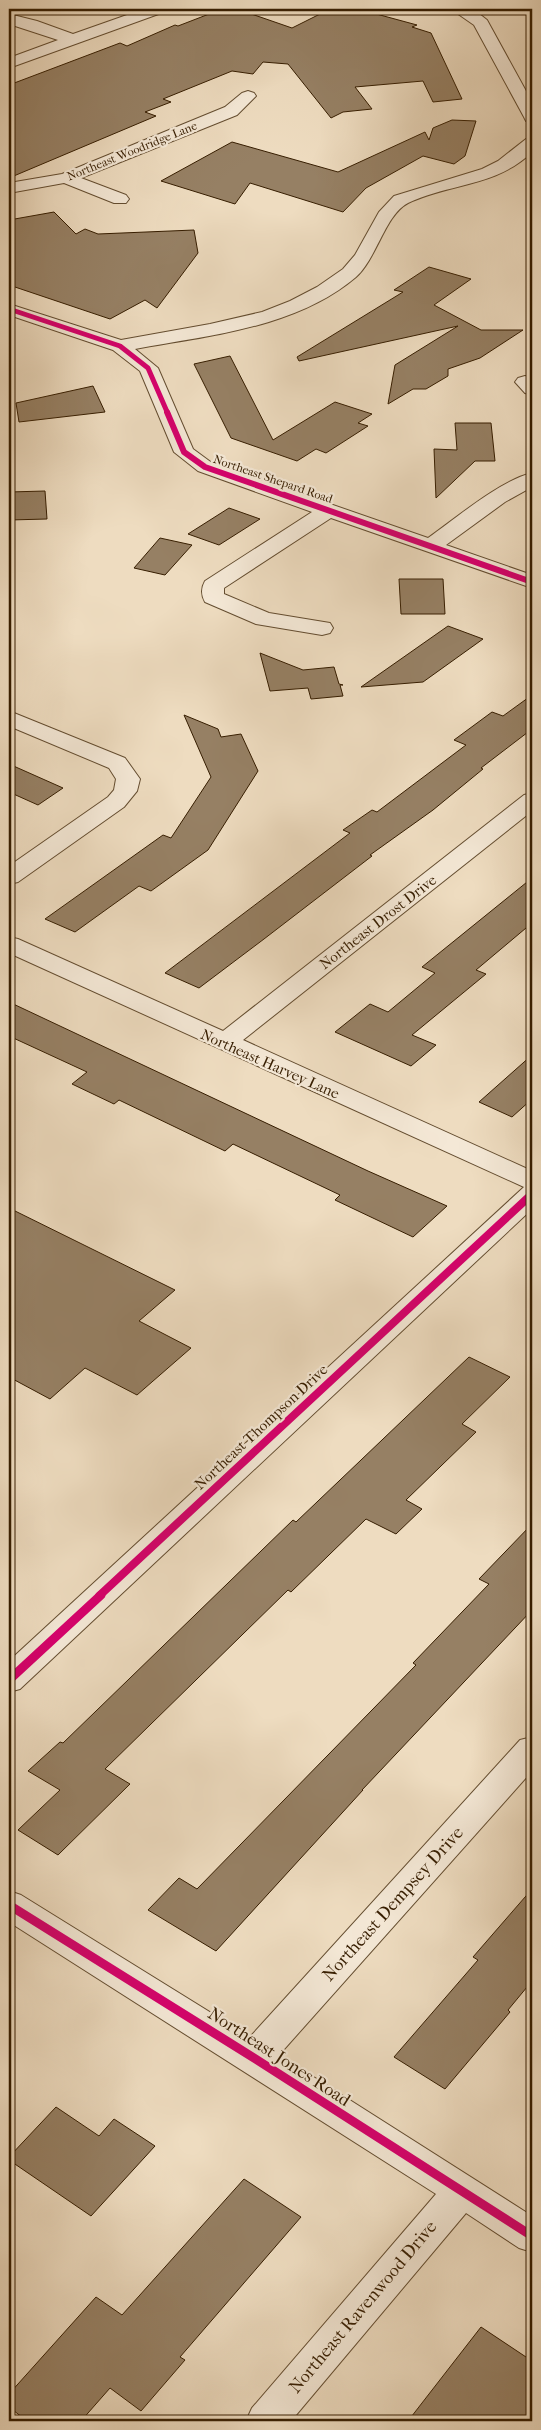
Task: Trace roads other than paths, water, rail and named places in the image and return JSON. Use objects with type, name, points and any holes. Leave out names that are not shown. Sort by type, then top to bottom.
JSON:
[{"type":"street","points":[[9,63],[158,9]]},
{"type":"street","points":[[459,9],[470,13],[481,22],[526,94],[532,117]]},
{"type":"street","points":[[9,19],[31,24],[73,40]]},
{"type":"street","name":"Northeast Woodridge Lane","points":[[9,188],[66,178],[231,112],[248,96]]},
{"type":"street","points":[[120,346],[224,328],[278,314],[326,290],[351,272],[370,247],[389,208],[400,200],[493,171],[521,156],[532,143]]},
{"type":"street","points":[[66,178],[120,199]]},
{"type":"street","name":"Northeast Shepard Road","points":[[9,308],[120,346],[148,368],[184,452],[205,467],[532,582]]},
{"type":"street","points":[[431,546],[498,498],[532,480]]},
{"type":"street","points":[[322,628],[264,619],[213,597],[213,586],[329,510]]},
{"type":"street","points":[[9,718],[117,763],[128,779],[125,791],[116,802],[9,877]]},
{"type":"street","name":"Northeast Drost Drive","points":[[224,1044],[532,800]]},
{"type":"street","name":"Northeast Harvey Lane","points":[[9,944],[224,1044],[532,1181]]},
{"type":"street","name":"Northeast Thompson Drive","points":[[9,1680],[532,1194]]},
{"type":"street","name":"Northeast Dempsey Drive","points":[[254,2058],[532,1749]]},
{"type":"street","name":"Northeast Jones Road","points":[[9,1905],[254,2058],[532,2236]]},
{"type":"street","name":"Northeast Ravenwood Drive","points":[[266,2421],[461,2192]]}]
